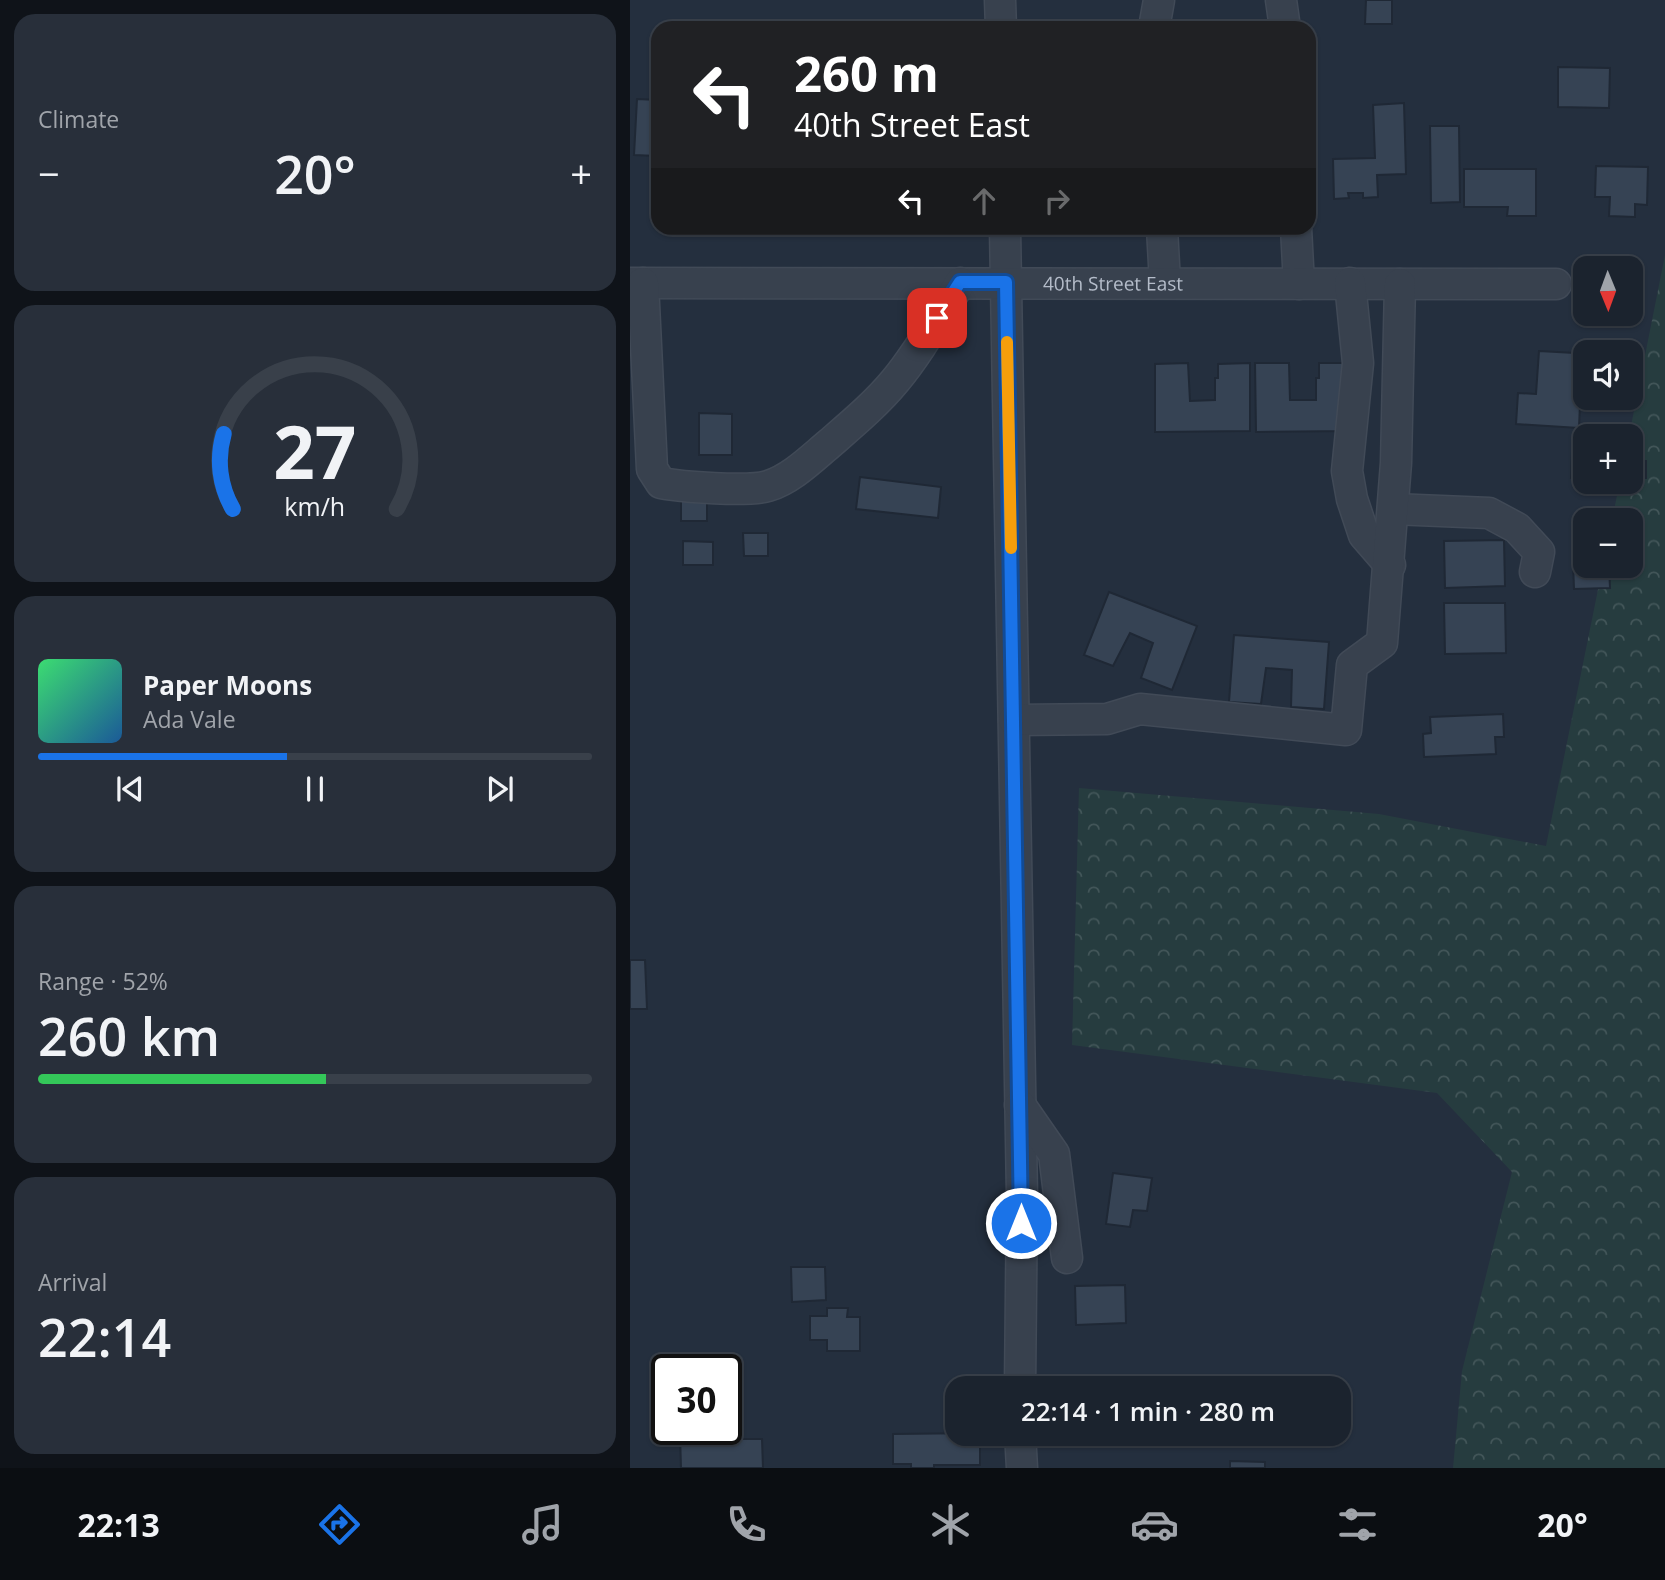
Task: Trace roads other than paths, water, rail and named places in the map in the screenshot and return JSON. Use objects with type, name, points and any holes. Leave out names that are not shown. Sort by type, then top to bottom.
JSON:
[{"type":"street","points":[[1000,0],[1001,21]]},
{"type":"street","points":[[1155,21],[1159,0]]},
{"type":"street","points":[[1281,0],[1285,21]]},
{"type":"street","points":[[1005,235],[1020,1105],[1020,1376]]},
{"type":"street","points":[[1162,235],[1164,283]]},
{"type":"street","points":[[1296,235],[1299,284]]},
{"type":"street","points":[[636,283],[652,469],[661,483],[729,488],[767,486],[802,467],[873,405],[915,355],[960,282]]},
{"type":"street","name":"40th Street East","points":[[636,283],[1556,284]]},
{"type":"street","points":[[1350,284],[1357,363],[1348,471],[1352,499],[1364,535],[1390,565]]},
{"type":"street","points":[[1014,720],[1107,719],[1140,709],[1346,730],[1352,664],[1382,643],[1393,509],[1400,284]]},
{"type":"street","points":[[1393,509],[1489,513],[1517,528],[1539,552],[1535,572]]},
{"type":"street","points":[[1020,1105],[1054,1154],[1067,1258]]},
{"type":"street","points":[[1020,1446],[1021,1468]]}]
